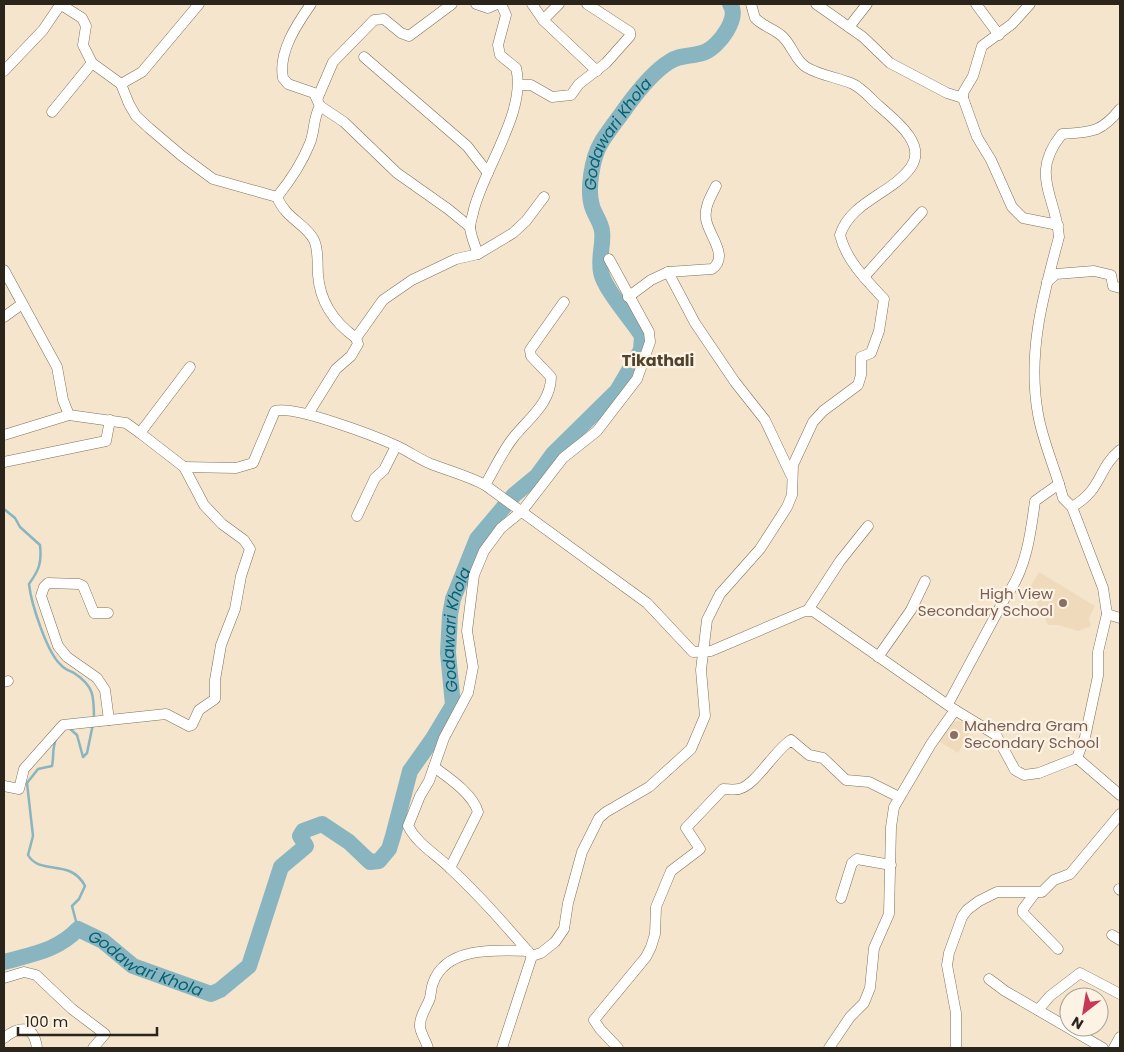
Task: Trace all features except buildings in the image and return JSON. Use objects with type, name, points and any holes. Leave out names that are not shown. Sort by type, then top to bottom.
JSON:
[{"type":"street","points":[[4,71],[43,30],[60,4],[82,18],[86,26],[83,45],[92,63],[121,84],[128,104],[136,116],[203,172],[220,182],[239,185],[277,197],[281,206],[314,241],[318,276],[330,313],[340,326],[356,338],[358,344],[351,356],[336,369],[308,414]]},
{"type":"street","points":[[121,84],[142,72],[199,4]]},
{"type":"street","points":[[311,4],[297,24],[283,58],[281,70],[283,78],[288,84],[314,93],[319,102],[344,122],[397,174],[448,208],[470,227]]},
{"type":"street","points":[[277,197],[293,176],[310,142],[314,116],[333,62],[374,20],[384,19],[401,33],[409,36],[452,4]]},
{"type":"street","points":[[476,4],[488,8],[497,4]]},
{"type":"street","points":[[478,254],[470,227],[478,194],[514,112],[518,97],[519,85],[516,68],[502,59],[498,45],[506,15],[501,4]]},
{"type":"street","points":[[532,4],[543,20],[597,70]]},
{"type":"street","points":[[543,20],[559,4]]},
{"type":"street","points":[[519,85],[531,85],[552,97],[572,94],[579,84],[597,70],[631,34],[588,4]]},
{"type":"street","points":[[428,1048],[420,1028],[420,1020],[430,998],[433,982],[442,968],[454,959],[469,954],[490,950],[530,954],[540,953],[555,942],[564,929],[568,903],[582,852],[599,818],[649,787],[691,750],[705,716],[701,653],[707,620],[720,594],[760,549],[776,526],[792,495],[793,465],[813,422],[823,411],[858,385],[861,375],[861,357],[871,353],[879,331],[884,299],[847,254],[842,242],[841,231],[866,202],[891,186],[910,168],[916,155],[915,146],[897,121],[853,84],[820,75],[801,63],[784,38],[755,18],[751,4]]},
{"type":"street","points":[[816,4],[849,27],[890,63],[947,93],[963,98]]},
{"type":"street","points":[[849,27],[867,4]]},
{"type":"street","points":[[976,4],[999,36]]},
{"type":"street","points":[[1030,4],[999,36],[982,46],[972,76],[963,93],[963,98],[977,136],[991,160],[1012,207],[1023,218],[1058,225]]},
{"type":"street","points":[[364,57],[461,141],[488,173]]},
{"type":"street","points":[[52,112],[92,63]]},
{"type":"street","points":[[808,610],[951,707],[996,735],[1015,770],[1024,775],[1039,773],[1077,758],[1085,737],[1098,676],[1098,652],[1107,614],[1103,588],[1072,506],[1063,498],[1039,422],[1034,378],[1036,330],[1059,237],[1058,225],[1047,193],[1045,173],[1051,147],[1062,134],[1096,131],[1110,123],[1120,109]]},
{"type":"street","points":[[628,297],[651,280],[668,272],[712,269],[717,266],[720,260],[719,251],[705,218],[706,207],[716,186]]},
{"type":"street","points":[[356,338],[383,300],[412,280],[456,259],[478,254],[513,233],[526,221],[544,197]]},
{"type":"street","points":[[864,277],[922,212]]},
{"type":"street","points":[[530,954],[495,913],[450,868],[414,837],[408,826],[434,767],[444,738],[468,693],[473,667],[467,632],[474,575],[484,551],[501,528],[520,510],[563,458],[597,431],[637,379],[650,342],[648,332],[609,258]]},
{"type":"street","points":[[4,270],[57,367],[63,400],[69,415]]},
{"type":"street","points":[[1047,282],[1056,274],[1094,271],[1111,275],[1113,286],[1120,288]]},
{"type":"street","points":[[668,272],[695,323],[735,382],[765,420],[792,476]]},
{"type":"street","points":[[488,487],[512,439],[546,400],[551,388],[551,378],[531,356],[530,350],[564,302]]},
{"type":"street","points":[[4,317],[22,304]]},
{"type":"street","points":[[140,433],[190,368]]},
{"type":"street","points":[[184,467],[236,468],[251,464],[256,460],[275,412],[280,410],[308,414],[396,446],[430,463],[468,476],[488,487],[647,603],[687,647],[693,652],[701,653],[725,646],[808,610],[840,561],[868,526]]},
{"type":"street","points":[[4,435],[69,415],[126,423],[184,467],[204,505],[222,524],[244,540],[250,549],[241,576],[234,609],[221,645],[215,680],[215,698],[201,708],[192,725],[189,726],[166,714],[62,724],[24,769],[19,789],[4,786]]},
{"type":"street","points":[[4,462],[106,441],[110,420]]},
{"type":"street","points":[[356,516],[396,446]]},
{"type":"street","points":[[1072,506],[1086,498],[1095,488],[1104,468],[1120,450]]},
{"type":"street","points":[[828,1048],[850,1017],[864,1003],[870,988],[874,948],[889,914],[891,827],[894,807],[951,707],[1006,596],[1016,584],[1022,566],[1035,500],[1059,484]]},
{"type":"street","points":[[878,657],[911,610],[926,581]]},
{"type":"street","points":[[106,720],[105,690],[98,678],[67,657],[58,646],[41,596],[48,583],[84,586],[94,613],[108,613]]},
{"type":"street","points":[[1107,614],[1120,618]]},
{"type":"street","points":[[618,1048],[600,1030],[594,1020],[646,957],[655,934],[656,907],[671,871],[700,849],[685,830],[723,789],[741,788],[751,783],[772,757],[791,740],[810,755],[824,758],[846,780],[869,782],[899,797]]},
{"type":"street","points":[[1077,758],[1120,795]]},
{"type":"street","points":[[434,767],[451,780],[476,805],[478,812],[466,841],[450,868]]},
{"type":"street","points":[[956,1048],[956,1013],[947,965],[949,953],[962,917],[967,910],[979,901],[997,892],[1042,892],[1054,880],[1070,874],[1120,814]]},
{"type":"street","points":[[841,898],[852,863],[857,859],[891,865]]},
{"type":"street","points":[[1035,893],[1023,909],[1023,913],[1058,949]]},
{"type":"street","points":[[502,1048],[530,954]]},
{"type":"street","points":[[4,978],[24,972],[36,975],[72,1009],[105,1034],[93,1048]]},
{"type":"street","points":[[1038,1010],[1050,996],[1080,973],[1120,994]]},
{"type":"street","points":[[989,979],[1103,1048]]},
{"type":"street","points":[[4,1038],[13,1031],[23,1028],[29,1031],[36,1040],[37,1048]]},
{"type":"street","points":[[1114,1048],[1120,1037]]},
{"type":"shaded area","name":"High View Secondary School","points":[[1039,572],[1095,606],[1089,618],[1091,626],[1078,631],[1058,625],[1048,625],[1035,599],[1026,594]]},
{"type":"shaded area","name":"Mahendra Gram Secondary School","points":[[953,721],[967,722],[974,725],[958,753],[937,740]]},
{"type":"waterway","name":"Godawari Khola","points":[[4,962],[53,947],[78,929],[103,941],[133,966],[211,994],[220,990],[249,966],[281,867],[306,846],[300,836],[303,831],[322,824],[349,842],[370,862],[379,861],[389,849],[410,771],[432,740],[453,705],[448,653],[450,615],[453,599],[477,539],[514,495],[537,476],[553,454],[617,391],[641,350],[642,336],[607,287],[601,272],[602,231],[592,206],[590,192],[593,165],[598,149],[631,100],[657,71],[673,59],[696,55],[711,49],[722,38],[732,17],[730,4]]},
{"type":"waterway","points":[[4,509],[40,545],[41,557],[39,566],[29,584],[36,615],[45,639],[56,659],[64,668],[86,682],[92,692],[94,719]]},
{"type":"waterway","points":[[69,728],[77,735],[83,757],[87,753],[93,724]]},
{"type":"waterway","points":[[56,739],[52,766],[38,769],[27,783],[33,836],[28,855],[40,865],[64,869],[79,877],[85,886],[79,899],[72,906],[78,929]]},
{"type":"place","name":"High View Secondary School","points":[[1063,603]]},
{"type":"place","name":"Mahendra Gram Secondary School","points":[[954,735]]},
{"type":"district","name":"Tikathali","points":[[658,360]]}]
